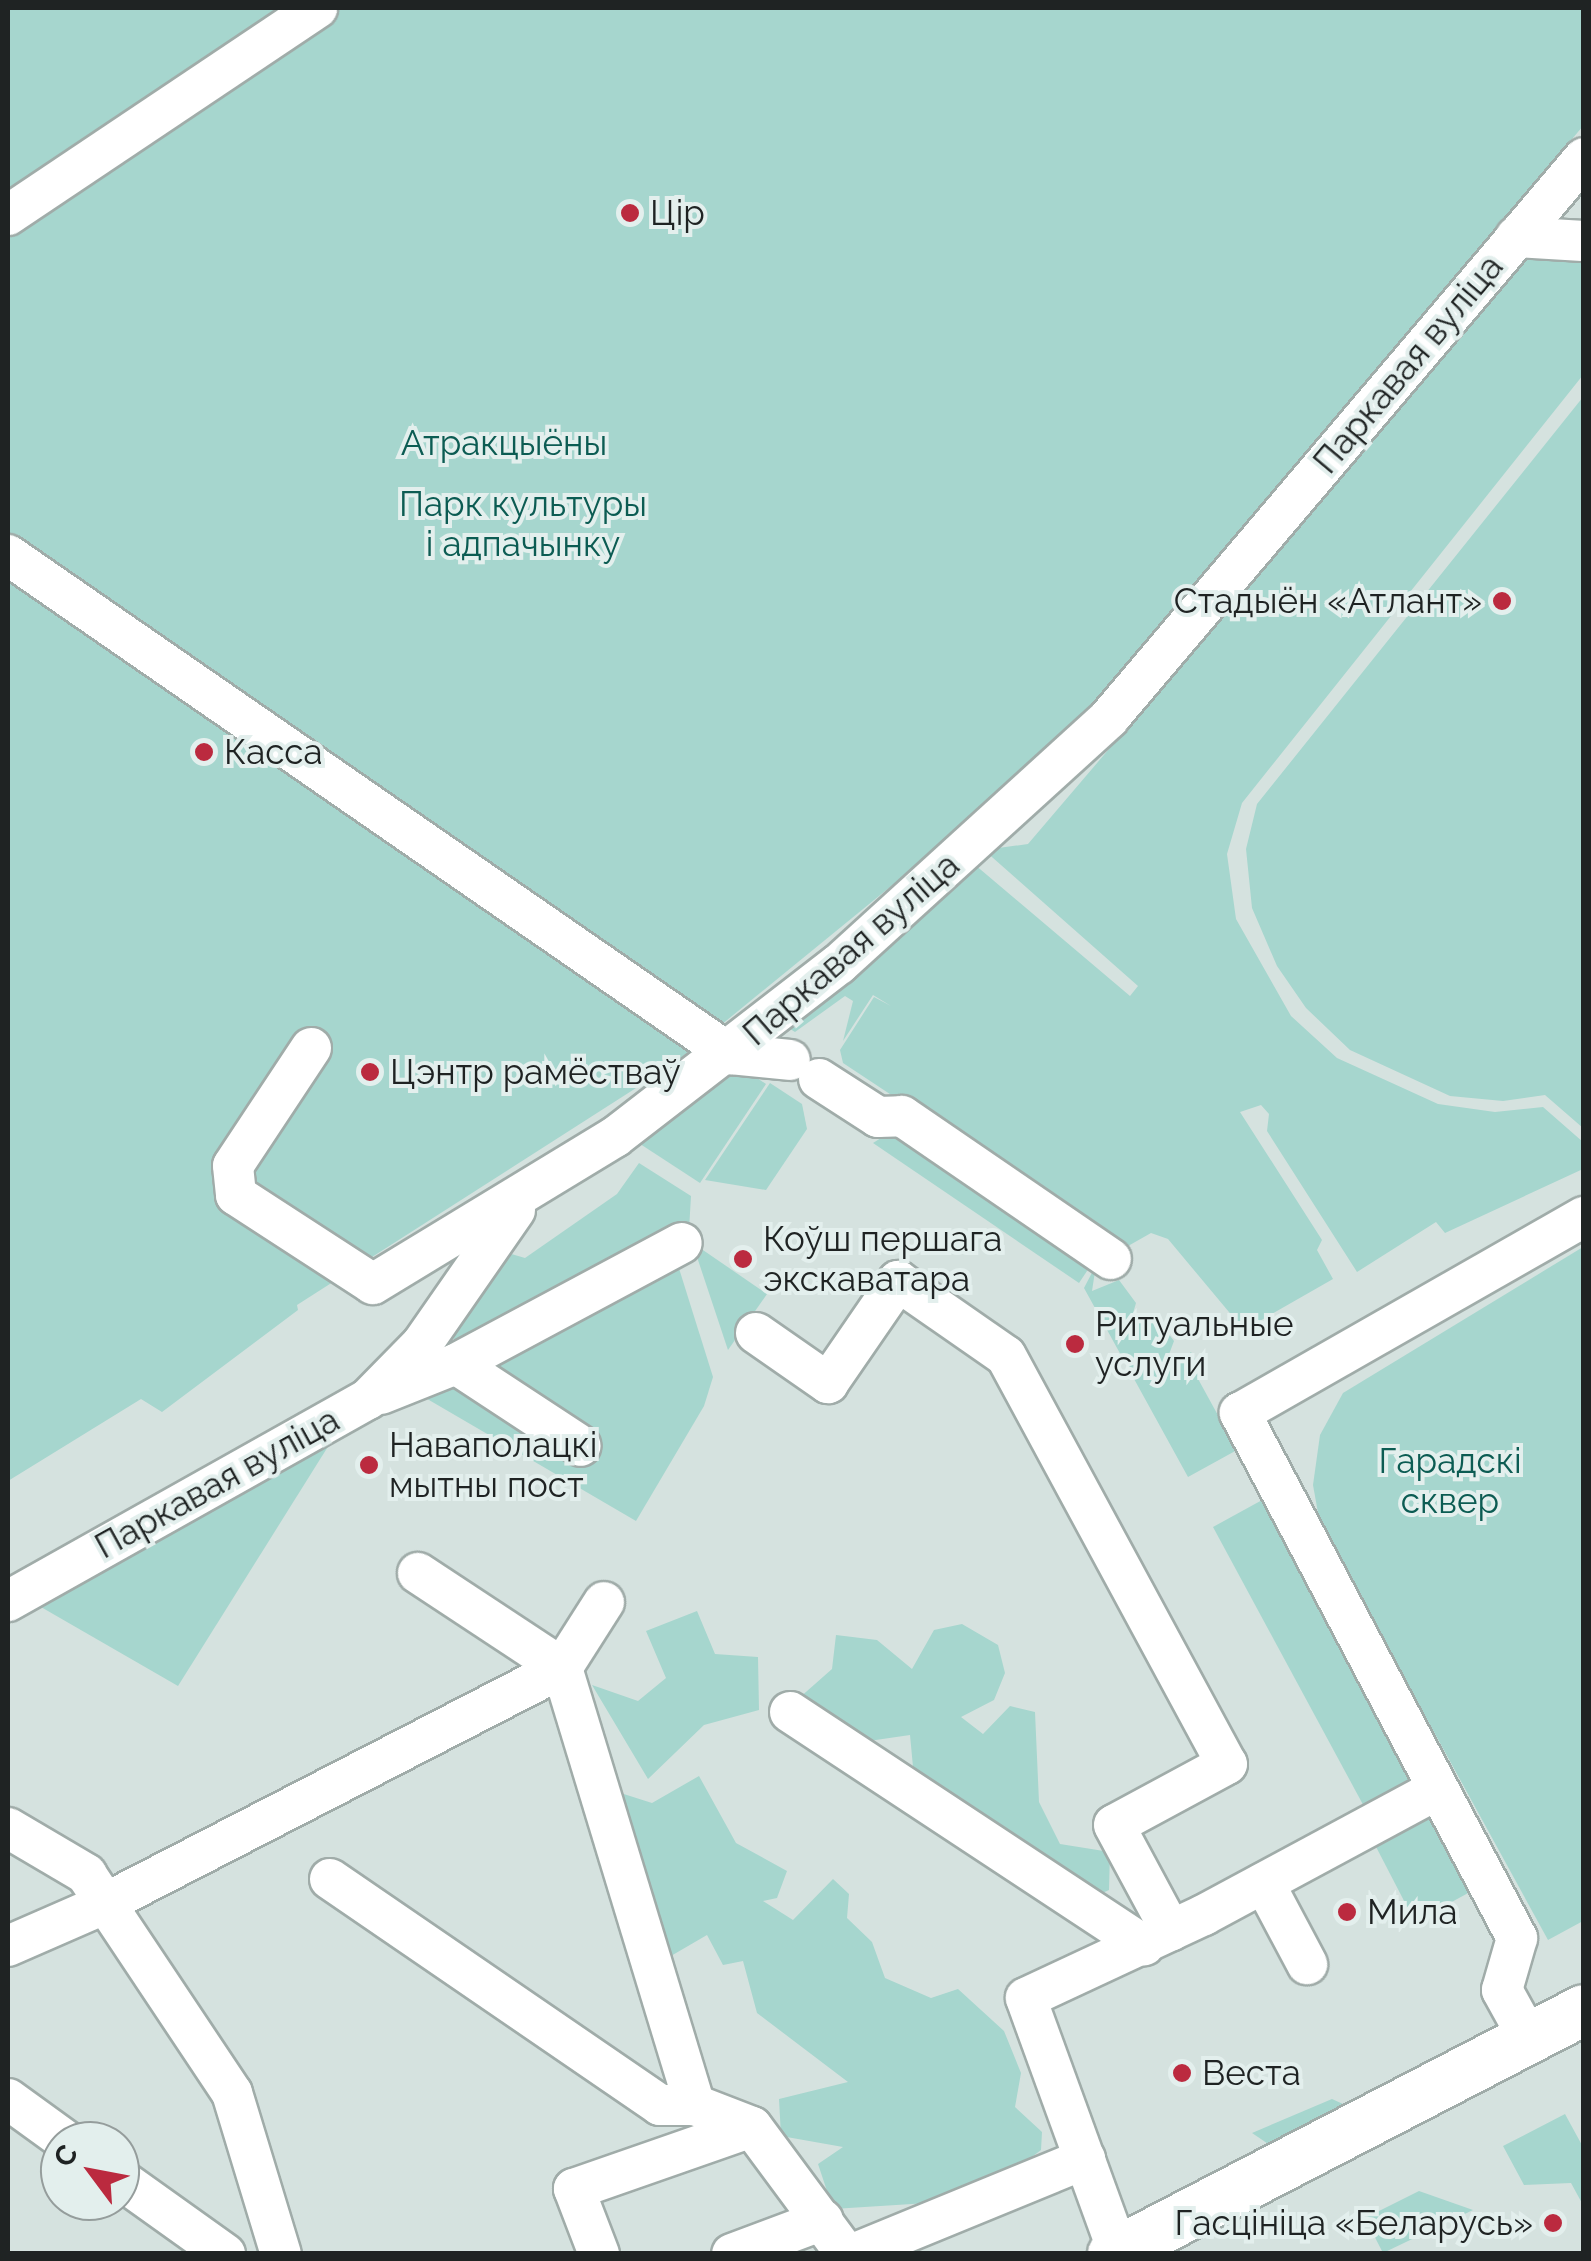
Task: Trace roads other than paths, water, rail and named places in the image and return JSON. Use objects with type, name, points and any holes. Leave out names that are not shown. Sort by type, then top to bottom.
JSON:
[{"type":"main road","points":[[1116,2252],[1584,2010]]},
{"type":"street","points":[[8,216],[318,8]]},
{"type":"street","name":"Паркавая вуліца","points":[[8,1601],[368,1399],[422,1344],[523,1198],[730,1054],[839,964],[1109,718],[1584,158]]},
{"type":"street","points":[[1516,236],[1584,241]]},
{"type":"street","points":[[8,555],[730,1054],[805,1069],[878,1117],[902,1116],[1110,1259]]},
{"type":"street","points":[[311,1048],[233,1166],[236,1195],[373,1284],[523,1198]]},
{"type":"street","points":[[1529,2040],[1502,1990],[1517,1938],[1240,1413],[1584,1217]]},
{"type":"street","points":[[368,1399],[456,1364],[682,1242]]},
{"type":"street","points":[[756,1332],[828,1383],[898,1281],[1006,1356],[1227,1764],[1114,1826],[1157,1938]]},
{"type":"street","points":[[456,1364],[581,1446]]},
{"type":"street","points":[[418,1573],[562,1668],[695,2105]]},
{"type":"street","points":[[8,1946],[104,1904],[562,1668],[604,1602]]},
{"type":"street","points":[[790,1712],[1157,1938]]},
{"type":"street","points":[[1116,2252],[1026,1998],[1157,1938],[1423,1797]]},
{"type":"street","points":[[8,1828],[86,1874],[232,2093],[281,2254]]},
{"type":"street","points":[[330,1879],[660,2105],[695,2105],[752,2127],[849,2254],[1085,2159]]},
{"type":"street","points":[[1264,1883],[1306,1964]]},
{"type":"street","points":[[8,2099],[40,2122]]},
{"type":"street","points":[[598,2254],[574,2189],[752,2127]]},
{"type":"street","points":[[140,2193],[225,2254]]},
{"type":"street","points":[[732,2254],[823,2220]]},
{"type":"place","name":"Цір","points":[[630,213]]},
{"type":"place","name":"Стадыён «Атлант»","points":[[1502,601]]},
{"type":"place","name":"Касса","points":[[204,752]]},
{"type":"place","name":"Цэнтр рамёстваў","points":[[370,1072]]},
{"type":"place","name":"Коўш першага экскаватара","points":[[743,1259]]},
{"type":"place","name":"Ритуальные услуги","points":[[1075,1344]]},
{"type":"place","name":"Наваполацкі мытны пост","points":[[369,1465]]},
{"type":"place","name":"Мила","points":[[1347,1912]]},
{"type":"place","name":"Веста","points":[[1182,2073]]},
{"type":"place","name":"Гасцініца «Беларусь»","points":[[1553,2223]]},
{"type":"park label","name":"Атракцыёны","points":[[504,443]]},
{"type":"park label","name":"Парк культуры і адпачынку","points":[[523,524]]},
{"type":"park label","name":"Гарадскі сквер","points":[[1450,1481]]}]
